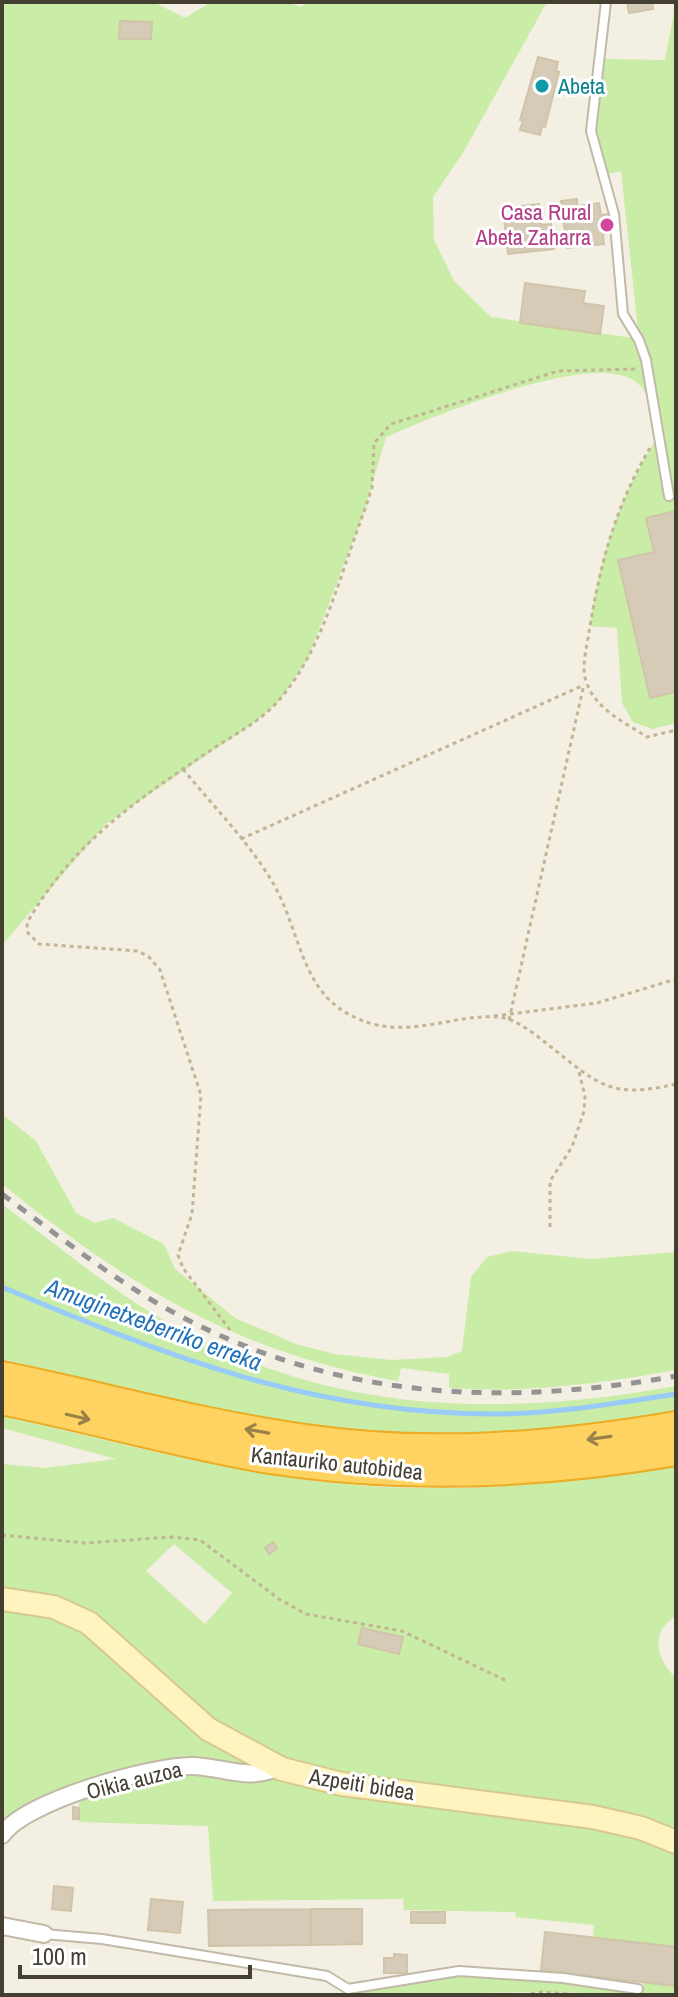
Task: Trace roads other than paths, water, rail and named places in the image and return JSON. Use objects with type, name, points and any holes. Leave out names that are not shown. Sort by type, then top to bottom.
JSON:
[{"type":"highway","name":"Kantauriko autobidea","points":[[2,1376],[247,1430],[367,1446],[446,1449],[527,1446],[676,1426]]},
{"type":"highway","name":"Kantauriko autobidea","points":[[2,1400],[248,1455],[385,1472],[513,1471],[676,1451]]},
{"type":"main road","name":"Azpeiti bidea","points":[[2,1599],[54,1607],[89,1623],[199,1721],[233,1745],[277,1767],[342,1784],[593,1817],[641,1828],[676,1842]]},
{"type":"street","name":"Oikia auzoa","points":[[2,1835],[28,1812],[144,1773],[197,1766],[255,1774],[277,1767]]},
{"type":"street","points":[[2,1926],[44,1934]]},
{"type":"lane","points":[[606,2],[591,131],[614,214],[623,314],[639,340],[648,371],[669,496]]},
{"type":"lane","points":[[44,1934],[102,1939],[327,1976],[347,1992],[452,1971],[563,1978],[638,1989]]},
{"type":"waterway","name":"Amuginetxeberriko erreka","points":[[2,1287],[182,1358],[302,1392],[364,1404],[428,1411],[517,1414],[676,1394]]},
{"type":"railway","points":[[2,1194],[96,1264],[155,1302],[217,1334],[280,1359],[344,1376],[408,1387],[474,1392],[540,1392],[676,1376]]},
{"type":"place","name":"Abeta","points":[[542,86]]},
{"type":"place","name":"Casa Rural Abeta Zaharra","points":[[607,225]]}]
